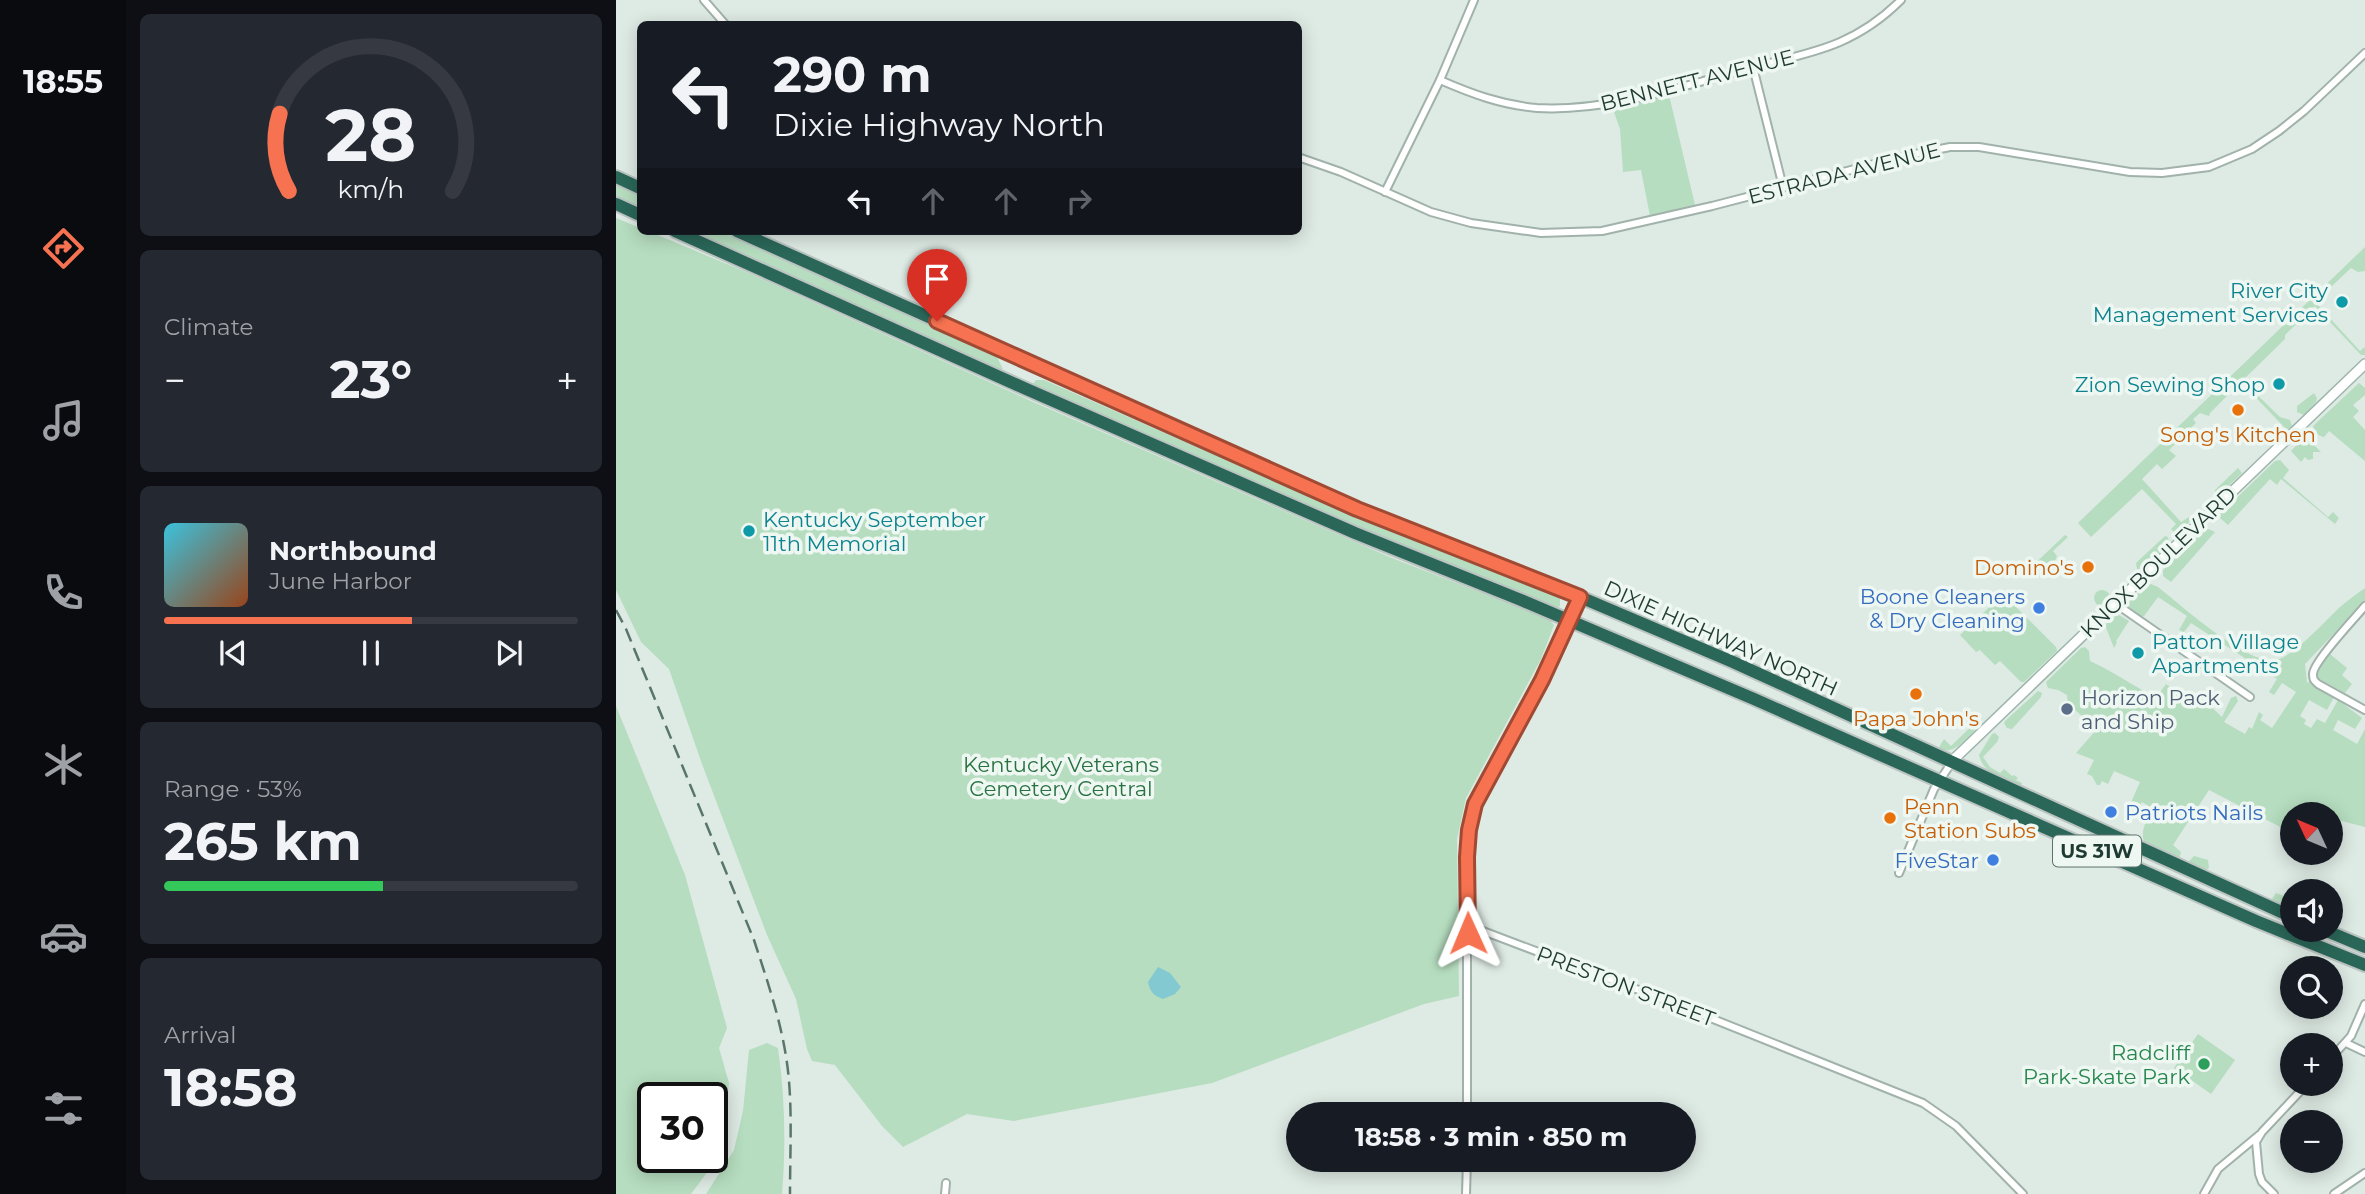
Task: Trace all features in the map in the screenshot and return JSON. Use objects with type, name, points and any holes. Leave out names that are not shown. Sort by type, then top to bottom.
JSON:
[{"type":"highway","points":[[616,177],[637,187]]},
{"type":"highway","points":[[616,204],[637,214]]},
{"type":"highway","name":"DIXIE HIGHWAY NORTH","points":[[685,235],[1062,405],[1342,527],[1832,732],[1940,780]]},
{"type":"highway","name":"DIXIE HIGHWAY NORTH","points":[[746,235],[1357,509],[1580,597],[1733,662],[1952,761]]},
{"type":"highway","name":"US 31W","points":[[1952,761],[2280,911]]},
{"type":"highway","name":"US 31W","points":[[1940,780],[2256,922],[2365,965]]},
{"type":"highway","points":[[2343,938],[2365,947]]},
{"type":"main road","name":"KNOX BOULEVARD","points":[[1952,761],[2365,364]]},
{"type":"street","points":[[704,0],[722,21]]},
{"type":"street","points":[[1385,192],[1440,80],[1474,0]]},
{"type":"street","name":"BENNETT AVENUE","points":[[1440,80],[1483,98],[1541,108],[1572,107],[1657,93],[1814,52],[1874,24],[1901,0]]},
{"type":"street","name":"ESTRADA AVENUE","points":[[1302,158],[1341,172],[1431,212],[1471,223],[1512,230],[1572,233],[1618,229],[1932,149],[1965,146],[2130,172],[2162,173],[2208,167],[2252,149],[2279,131],[2304,111],[2365,52]]},
{"type":"street","points":[[1753,67],[1783,187]]},
{"type":"street","points":[[1467,1102],[1469,830],[1475,804],[1542,680],[1580,597]]},
{"type":"street","points":[[2116,604],[2250,697]]},
{"type":"street","points":[[2365,606],[2315,667],[2313,679],[2365,710]]},
{"type":"street","points":[[1899,873],[1940,780],[1952,761]]},
{"type":"street","name":"PRESTON STREET","points":[[1467,925],[1673,1003],[1923,1103],[1956,1126],[2023,1194]]},
{"type":"street","points":[[2343,1046],[2357,1026],[2365,1004]]},
{"type":"street","points":[[2346,1043],[2365,1052]]},
{"type":"street","points":[[2204,1194],[2218,1168],[2260,1135],[2296,1096]]},
{"type":"street","points":[[2260,1135],[2256,1142],[2259,1174],[2262,1182],[2274,1194]]},
{"type":"street","points":[[1466,1194],[1467,1172]]},
{"type":"street","points":[[2334,1194],[2365,1173]]},
{"type":"street","points":[[945,1194],[946,1183]]},
{"type":"green space","points":[[1669,95],[1695,205],[1650,216],[1641,170],[1623,172],[1620,129],[1613,109]]},
{"type":"green space","points":[[616,185],[637,195],[637,209],[616,199]]},
{"type":"green space","name":"Kentucky Veterans Cemetery Central","points":[[616,218],[637,227],[637,235],[658,235],[751,274],[1031,401],[1392,558],[1549,619],[1554,625],[1541,659],[1466,798],[1457,839],[1459,996],[1424,1004],[1212,1083],[1014,1121],[967,1114],[903,1147],[882,1126],[835,1065],[812,1061],[796,999],[767,935],[669,669],[641,642],[616,590]]},
{"type":"green space","points":[[697,235],[729,235],[995,353],[1003,369]]},
{"type":"green space","points":[[2365,247],[2365,271],[2358,272],[2351,268],[2315,302],[2360,351],[2365,347],[2365,355],[2361,355],[2315,306],[2244,379],[2280,417],[2290,420],[2292,426],[2287,430],[2241,382],[2209,416],[2200,413],[2193,419],[2196,423],[2169,450],[2176,456],[2162,469],[2157,464],[2142,479],[2181,522],[2189,517],[2192,519],[2179,534],[2171,529],[2176,524],[2142,489],[2091,537],[2078,523]]},
{"type":"green space","points":[[1036,380],[1044,380],[1208,452],[1557,595],[1560,606],[1556,608],[1331,516],[1033,384]]},
{"type":"green space","points":[[2359,383],[2365,388],[2365,395],[2353,405],[2359,411],[2353,417],[2365,430],[2365,461],[2329,431],[2324,437],[2317,433],[2313,426]]},
{"type":"green space","points":[[2314,393],[2316,402],[2304,415],[2297,412],[2297,406]]},
{"type":"green space","points":[[2303,438],[2308,439],[2321,452],[2313,452],[2313,459],[2308,460],[2305,457],[2301,462],[2291,451]]},
{"type":"green space","points":[[2280,460],[2289,470],[2283,478],[2328,517],[2333,512],[2339,518],[2335,524],[2281,479],[2277,485],[2270,479],[2228,525],[2220,518],[2221,513],[2275,461]]},
{"type":"green space","points":[[2238,468],[2242,473],[2219,495],[2215,495],[2215,490]]},
{"type":"green space","points":[[2206,528],[2215,532],[2171,582],[2163,576],[2163,570]]},
{"type":"green space","points":[[2065,535],[2068,537],[2053,551],[2057,556],[2054,563],[2046,573],[2035,579],[2028,570]]},
{"type":"green space","points":[[2165,536],[2168,537],[2169,544],[2142,569],[2137,569],[2136,563]]},
{"type":"green space","points":[[2151,584],[2232,644],[2249,654],[2276,660],[2300,645],[2339,608],[2365,588],[2365,601],[2305,664],[2307,683],[2310,681],[2334,697],[2327,710],[2309,700],[2300,716],[2306,720],[2304,724],[2311,728],[2317,719],[2325,723],[2338,700],[2362,718],[2355,729],[2338,720],[2333,730],[2357,744],[2365,729],[2365,827],[2343,821],[2343,802],[2280,802],[2280,827],[2209,790],[2173,845],[2181,852],[2179,859],[2145,845],[2143,831],[2152,808],[2142,802],[2128,817],[2125,816],[2140,782],[2114,771],[2108,784],[2102,781],[2097,785],[2092,776],[2087,774],[2094,760],[2076,753],[2097,729],[2068,704],[2067,695],[2048,688],[2046,682],[2085,647],[2089,651],[2090,661],[2156,698],[2166,684],[2200,707],[2204,700],[2222,717],[2231,698],[2236,696],[2238,701],[2224,722],[2245,734],[2249,727],[2252,729],[2259,712],[2263,715],[2260,720],[2272,728],[2296,692],[2282,683],[2274,695],[2269,692],[2277,679],[2191,623],[2184,632],[2179,630],[2187,616],[2158,597],[2141,617],[2129,607],[2129,602],[2146,585]]},
{"type":"green space","points":[[2099,590],[2105,590],[2110,598],[2108,604],[2099,606],[2094,601],[2094,595]]},
{"type":"green space","points":[[2001,596],[2008,603],[2010,601],[2056,647],[2057,651],[2024,682],[2000,661],[1995,665],[1980,650],[1976,652],[1960,635]]},
{"type":"green space","points":[[2117,614],[2129,621],[2114,648],[2105,625]]},
{"type":"green space","points":[[2330,654],[2347,668],[2342,675],[2352,684],[2345,693],[2318,678],[2319,668]]},
{"type":"green space","points":[[2038,691],[2042,693],[2041,697],[2012,729],[2007,728],[2004,723],[2006,720]]},
{"type":"green space","points":[[616,706],[685,875],[727,1028],[719,1048],[729,1083],[728,1093],[728,1082],[637,1082],[637,1173],[707,1173],[691,1194],[616,1194]]},
{"type":"green space","points":[[1973,715],[1981,720],[1981,724],[1966,739],[1950,750],[1938,749],[1944,739],[1951,746],[1977,721]]},
{"type":"green space","points":[[1995,733],[1999,737],[1997,742],[1983,757],[1990,767],[2000,773],[2004,769],[2018,778],[2016,780],[2022,783],[2021,786],[1996,775],[1981,762],[1979,755]]},
{"type":"green space","points":[[2194,856],[2208,860],[2209,868],[2204,871],[2192,865],[2189,861]]},
{"type":"green space","points":[[2276,893],[2280,894],[2280,904],[2274,902],[2272,899]]},
{"type":"green space","name":"Radcliff Park-Skate Park","points":[[2198,1034],[2235,1060],[2211,1094],[2174,1068]]},
{"type":"green space","points":[[767,1043],[778,1048],[784,1121],[782,1194],[706,1194],[719,1173],[728,1173],[728,1159],[734,1150],[743,1111],[749,1050]]},
{"type":"water","points":[[1158,967],[1170,973],[1181,987],[1175,994],[1163,999],[1153,993],[1148,982]]},
{"type":"railway","points":[[616,610],[754,940],[771,992],[784,1045],[789,1081],[790,1194]]},
{"type":"place","name":"River City Management Services","points":[[2342,302]]},
{"type":"place","name":"Zion Sewing Shop","points":[[2279,384]]},
{"type":"place","name":"Song's Kitchen","points":[[2238,410]]},
{"type":"place","name":"Kentucky September 11th Memorial","points":[[749,531]]},
{"type":"place","name":"Domino's","points":[[2088,567]]},
{"type":"place","name":"Boone Cleaners & Dry Cleaning","points":[[2039,608]]},
{"type":"place","name":"Patton Village Apartments","points":[[2138,653]]},
{"type":"place","name":"Papa John's","points":[[1916,694]]},
{"type":"place","name":"Horizon Pack and Ship","points":[[2067,709]]},
{"type":"place","name":"Patriots Nails","points":[[2111,812]]},
{"type":"place","name":"Penn Station Subs","points":[[1890,818]]},
{"type":"place","name":"FiveStar","points":[[1993,860]]},
{"type":"place","name":"Radcliff Park-Skate Park","points":[[2204,1064]]},
{"type":"route","points":[[937,321],[1357,509],[1580,597],[1542,680],[1475,804],[1467,857],[1468,933]]}]
